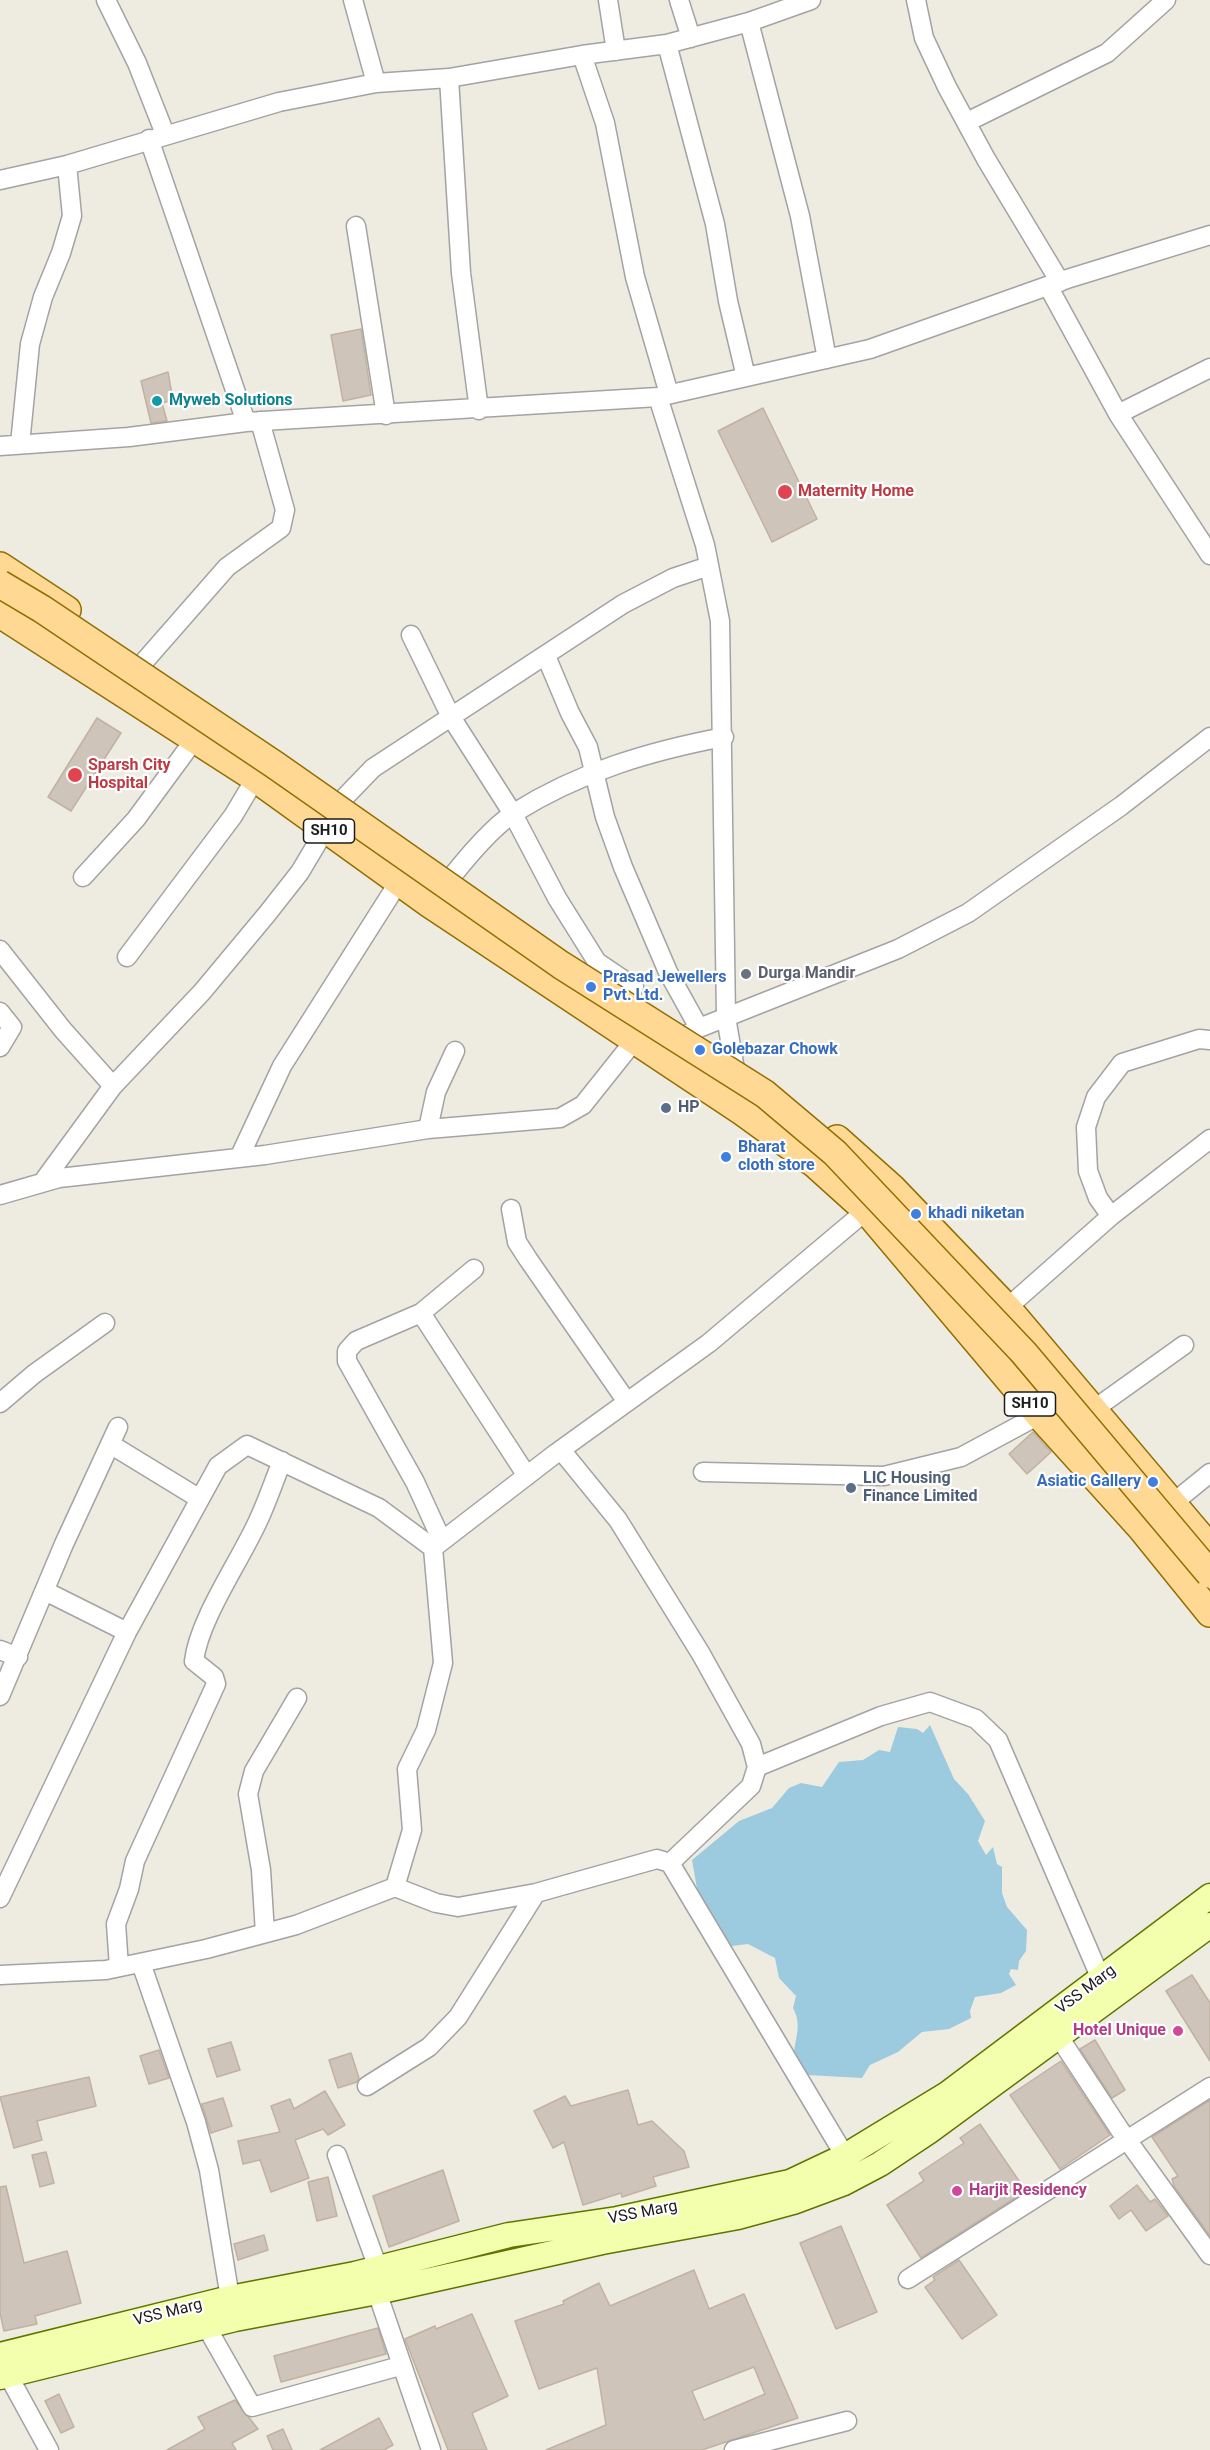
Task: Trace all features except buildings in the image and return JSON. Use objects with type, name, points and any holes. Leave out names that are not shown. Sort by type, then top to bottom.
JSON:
[{"type":"main road","points":[[0,566],[274,750],[452,876],[629,996],[694,1030],[778,1089],[892,1188],[1007,1308],[1210,1548]]},
{"type":"main road","points":[[0,584],[42,609],[275,765],[561,965],[765,1094],[806,1127],[835,1153],[1024,1353],[1210,1574]]},
{"type":"main road","name":"SH10","points":[[0,614],[117,692],[255,778],[430,904],[743,1112],[815,1164],[866,1210],[1039,1415],[1142,1529],[1210,1613]]},
{"type":"main road","name":"VSS Marg","points":[[3,2369],[230,2298],[363,2287],[378,2268],[509,2235],[617,2218],[732,2207],[792,2192],[845,2156],[947,2094],[1210,1896]]},
{"type":"main road","points":[[792,2192],[844,2183],[880,2164],[928,2133],[1210,1925]]},
{"type":"main road","points":[[3,2369],[206,2326],[363,2287],[602,2242],[732,2207]]},
{"type":"street","points":[[106,0],[137,63],[157,137],[285,510],[281,528],[227,567],[117,692]]},
{"type":"street","points":[[353,0],[376,83]]},
{"type":"street","points":[[608,0],[616,51]]},
{"type":"street","points":[[680,0],[691,38]]},
{"type":"street","points":[[0,180],[67,165],[279,102],[376,83],[449,78],[582,55],[667,44],[749,22],[811,0]]},
{"type":"street","points":[[916,0],[924,38],[1054,284],[1118,414],[1210,555]]},
{"type":"street","points":[[967,122],[1107,53],[1166,0]]},
{"type":"street","points":[[749,22],[800,216],[827,359]]},
{"type":"street","points":[[667,44],[715,225],[728,301],[746,377]]},
{"type":"street","points":[[582,55],[605,123],[635,277],[677,451],[710,566],[720,621],[724,737],[726,1017],[743,1112]]},
{"type":"street","points":[[449,78],[461,273],[479,410]]},
{"type":"street","points":[[20,444],[30,344],[43,297],[61,253],[72,216],[67,165]]},
{"type":"street","points":[[356,226],[386,415]]},
{"type":"street","points":[[0,446],[129,437],[253,421],[479,410],[664,396],[870,349],[1054,284],[1210,235]]},
{"type":"street","points":[[1118,414],[1210,368]]},
{"type":"street","points":[[42,1183],[113,1086],[202,992],[261,922],[300,872],[344,798],[373,768],[623,604],[673,578],[710,566]]},
{"type":"street","points":[[411,635],[451,717],[513,814],[557,898],[597,962],[634,987],[612,1025]]},
{"type":"street","points":[[546,656],[570,713],[588,747],[593,772],[623,867],[694,1030]]},
{"type":"street","points":[[83,877],[136,819],[195,740],[214,710]]},
{"type":"street","points":[[430,904],[452,876],[513,814],[593,772],[665,748],[724,737]]},
{"type":"street","points":[[0,1195],[59,1178],[239,1158],[428,1129],[560,1118],[574,1113],[644,1047],[694,1030],[898,949],[968,913],[1121,806],[1210,737]]},
{"type":"street","points":[[127,957],[233,816],[274,750]]},
{"type":"street","points":[[239,1158],[282,1066],[418,852]]},
{"type":"street","points":[[0,950],[63,1029],[113,1086]]},
{"type":"street","points":[[0,1012],[12,1027],[0,1047]]},
{"type":"street","points":[[1111,1216],[1098,1198],[1089,1171],[1086,1127],[1096,1097],[1122,1063],[1199,1039],[1210,1040]]},
{"type":"street","points":[[428,1129],[436,1092],[455,1051]]},
{"type":"street","points":[[972,1337],[1111,1216],[1210,1139]]},
{"type":"street","points":[[438,1545],[561,1450],[709,1343],[892,1188]]},
{"type":"street","points":[[511,1209],[517,1242],[522,1251],[627,1402]]},
{"type":"street","points":[[395,1887],[412,1830],[407,1768],[426,1730],[443,1663],[438,1545],[415,1482],[346,1361],[347,1351],[356,1341],[421,1313],[474,1269]]},
{"type":"street","points":[[421,1313],[527,1476]]},
{"type":"street","points":[[0,1403],[34,1374],[105,1323]]},
{"type":"street","points":[[1093,1410],[1184,1345]]},
{"type":"street","points":[[703,1472],[884,1476],[960,1457],[1039,1415]]},
{"type":"street","points":[[0,1696],[114,1436],[200,1499]]},
{"type":"street","points":[[0,1899],[127,1632],[218,1466],[247,1445],[378,1508],[438,1545]]},
{"type":"street","points":[[561,1450],[618,1520],[701,1654],[751,1744],[757,1767],[751,1786],[670,1863]]},
{"type":"street","points":[[119,1967],[116,1924],[129,1890],[135,1861],[216,1684],[214,1677],[194,1661],[195,1653],[207,1622],[258,1521],[282,1461]]},
{"type":"street","points":[[1173,1503],[1210,1473]]},
{"type":"street","points":[[45,1591],[127,1632]]},
{"type":"street","points":[[0,1650],[18,1657]]},
{"type":"street","points":[[264,1933],[261,1870],[248,1794],[254,1771],[297,1698]]},
{"type":"street","points":[[757,1767],[881,1716],[930,1702],[976,1719],[998,1740],[1101,1979]]},
{"type":"street","points":[[0,1975],[119,1967],[207,1949],[296,1925],[395,1887],[436,1903],[458,1907],[536,1893],[657,1859],[670,1863],[845,2156]]},
{"type":"street","points":[[368,2086],[429,2047],[458,2017],[536,1893]]},
{"type":"street","points":[[141,1963],[196,2122],[208,2170],[230,2298]]},
{"type":"street","points":[[1059,2037],[1210,2255]]},
{"type":"street","points":[[908,2279],[1130,2140],[1210,2087]]},
{"type":"street","points":[[337,2155],[378,2268]]},
{"type":"street","points":[[363,2287],[395,2344],[400,2366],[431,2450]]},
{"type":"street","points":[[206,2326],[252,2407],[400,2366]]},
{"type":"street","points":[[3,2369],[49,2450]]},
{"type":"street","points":[[734,2450],[760,2447],[847,2421]]},
{"type":"water","points":[[930,1725],[954,1779],[968,1794],[985,1821],[978,1841],[986,1855],[993,1847],[997,1864],[1002,1867],[1002,1893],[1007,1907],[1027,1930],[1026,1951],[1019,1961],[1018,1970],[1011,1969],[1009,1974],[1016,1985],[1001,1993],[975,1997],[970,2011],[971,2018],[949,2029],[922,2032],[898,2052],[870,2065],[862,2078],[807,2075],[794,2063],[798,2029],[793,2008],[796,1996],[779,1978],[775,1958],[748,1944],[732,1946],[724,1957],[702,1917],[692,1860],[739,1821],[772,1808],[789,1788],[801,1783],[822,1787],[839,1762],[863,1760],[879,1750],[890,1752],[898,1727],[917,1729],[923,1733]]},
{"type":"place","name":"Myweb Solutions","points":[[157,401]]},
{"type":"place","name":"Maternity Home","points":[[785,492]]},
{"type":"place","name":"Sparsh City Hospital","points":[[75,775]]},
{"type":"place","name":"Durga Mandir","points":[[746,974]]},
{"type":"place","name":"Prasad Jewellers Pvt. Ltd.","points":[[591,987]]},
{"type":"place","name":"Golebazar Chowk","points":[[700,1050]]},
{"type":"place","name":"HP","points":[[666,1108]]},
{"type":"place","name":"Bharat cloth store","points":[[726,1157]]},
{"type":"place","name":"khadi niketan","points":[[916,1214]]},
{"type":"place","name":"Asiatic Gallery","points":[[1153,1482]]},
{"type":"place","name":"LIC Housing Finance Limited","points":[[851,1488]]},
{"type":"place","name":"Hotel Unique","points":[[1178,2031]]},
{"type":"place","name":"Harjit Residency","points":[[957,2191]]}]
